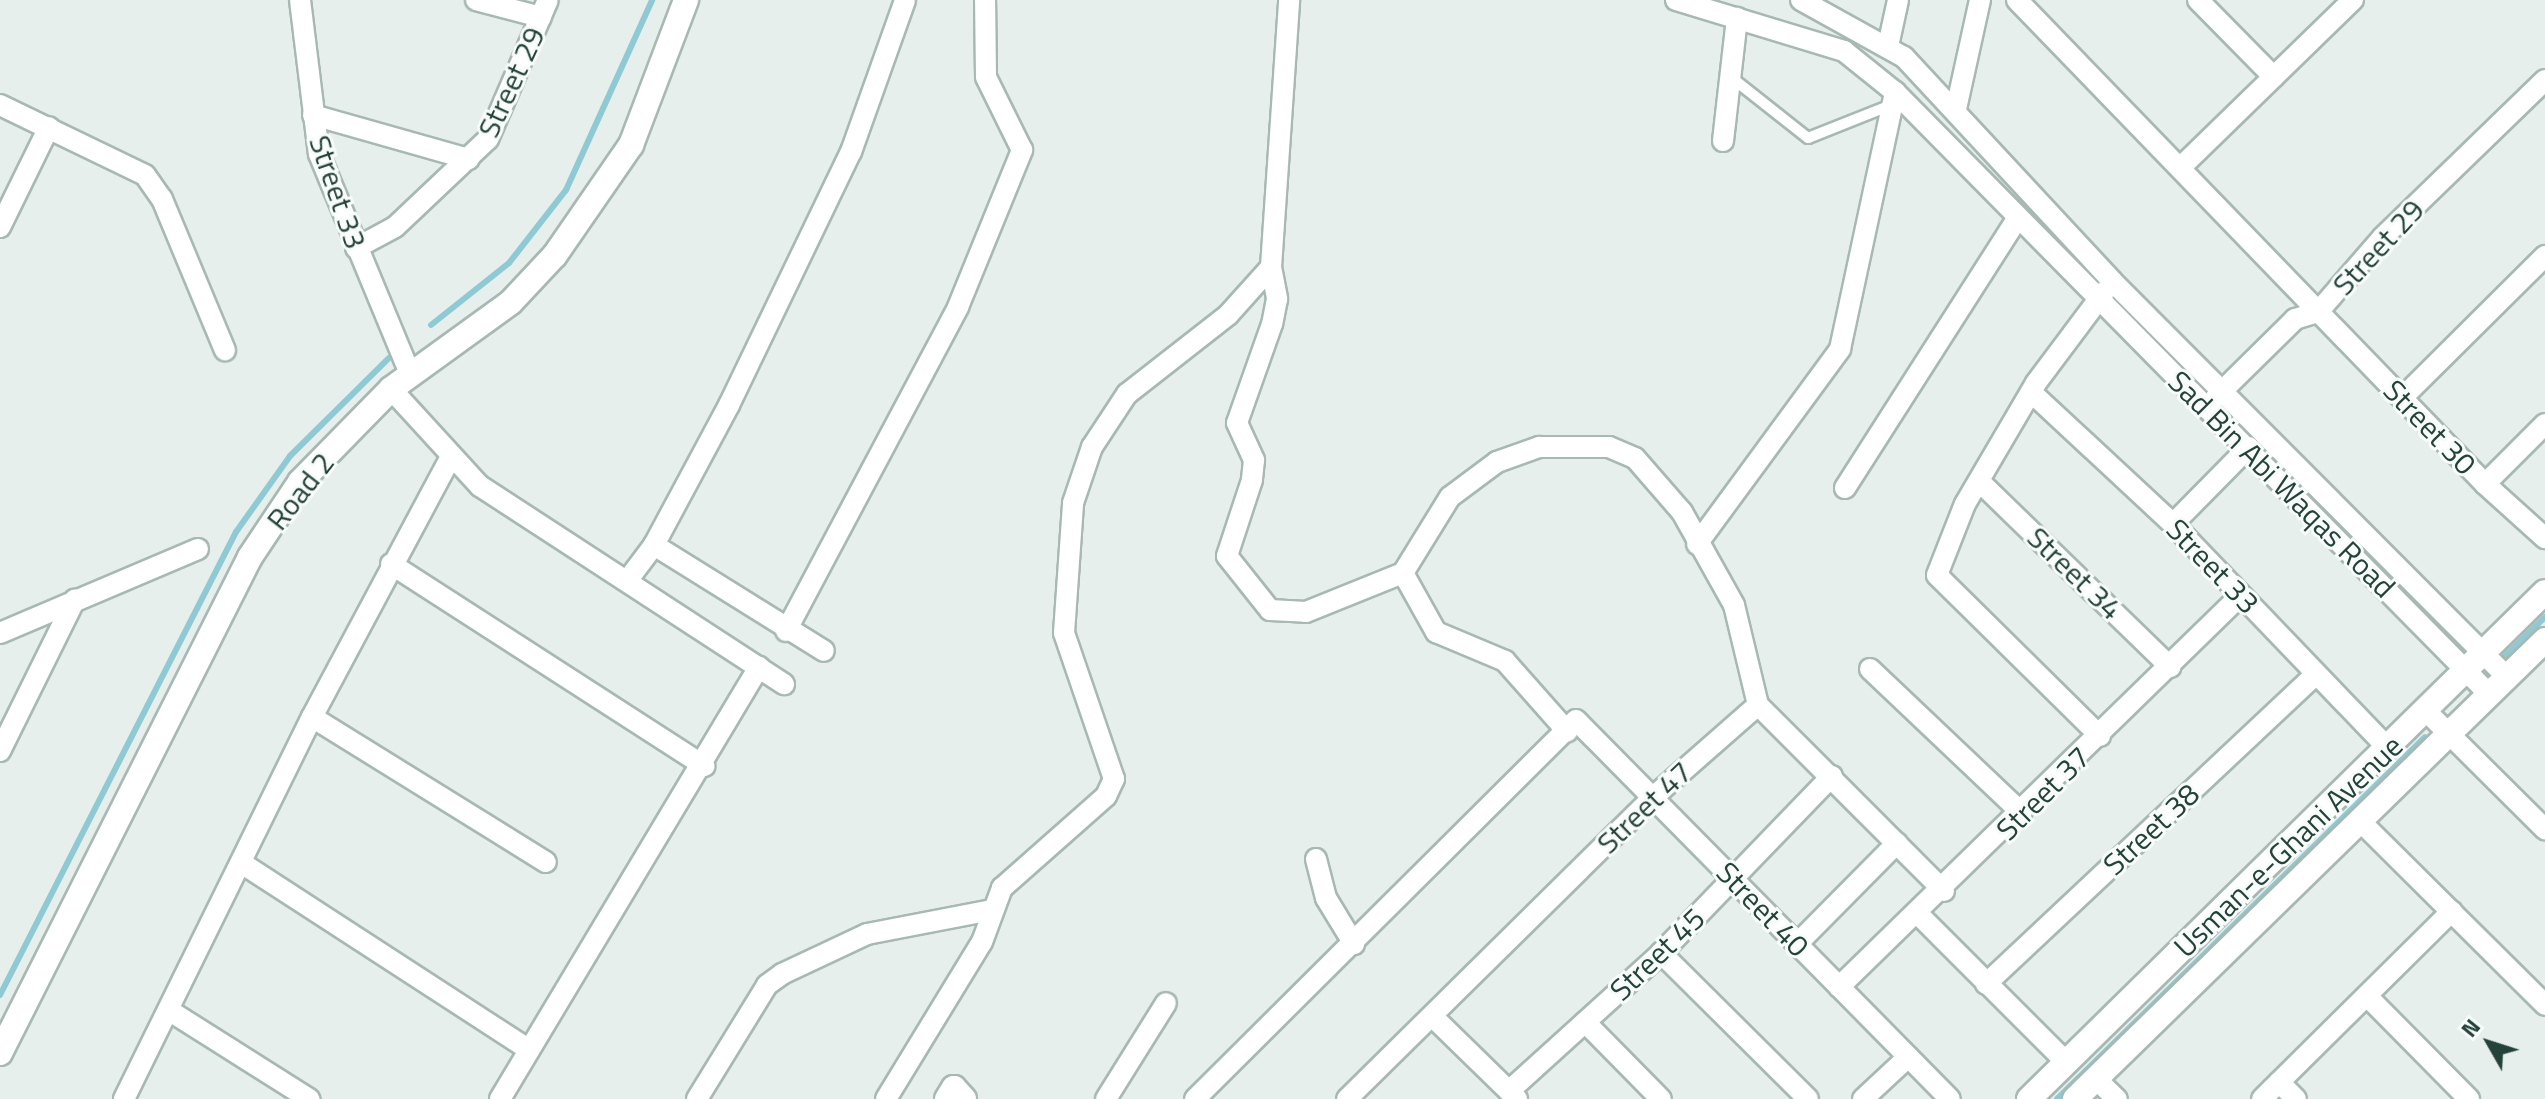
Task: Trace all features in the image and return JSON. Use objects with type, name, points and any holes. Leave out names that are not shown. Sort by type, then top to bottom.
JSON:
[{"type":"main road","name":"Road 2","points":[[1,1050],[250,557],[300,482],[400,382],[511,302],[592,207],[631,145],[686,0]]},
{"type":"main road","name":"Usman-e-Ghani Avenue","points":[[2029,1099],[2545,592]]},
{"type":"main road","name":"Usman-e-Ghani Avenue","points":[[2075,1099],[2545,640]]},
{"type":"main road","points":[[947,1099],[954,1088],[964,1099]]},
{"type":"street","name":"Street 33","points":[[300,0],[319,154],[356,248],[400,382],[449,460],[784,684]]},
{"type":"street","points":[[476,0],[545,9]]},
{"type":"street","points":[[627,581],[654,545],[851,152],[905,0]]},
{"type":"street","points":[[786,631],[958,307],[1022,150],[986,77],[985,0]]},
{"type":"street","points":[[1289,0],[1271,267],[1277,299],[1272,324],[1237,423],[1254,460],[1252,480],[1227,556],[1270,610],[1292,615],[1403,573],[1460,486],[1497,462],[1560,445],[1609,447],[1635,458],[1674,499],[1744,634],[1758,705],[1944,891]]},
{"type":"street","name":"Sad Bin Abi Waqas Road","points":[[1676,0],[1844,51],[2017,219],[2096,302],[2474,662]]},
{"type":"street","name":"Sad Bin Abi Waqas Road","points":[[1801,0],[1888,46],[1956,109],[2112,281],[2224,389],[2474,662]]},
{"type":"street","points":[[1888,46],[1898,0]]},
{"type":"street","points":[[1956,109],[1980,0]]},
{"type":"street","name":"Street 30","points":[[2017,0],[2485,484],[2545,538]]},
{"type":"street","points":[[2198,0],[2274,77]]},
{"type":"street","points":[[2181,167],[2353,0]]},
{"type":"street","name":"Street 29","points":[[356,248],[395,227],[488,139],[545,9]]},
{"type":"street","points":[[1723,141],[1737,18]]},
{"type":"street","name":"Street 29","points":[[2207,406],[2295,319],[2318,312],[2382,238],[2545,80]]},
{"type":"street","points":[[1697,544],[1840,349],[1893,98]]},
{"type":"street","points":[[0,105],[145,175],[162,199],[225,350]]},
{"type":"street","points":[[313,115],[469,159]]},
{"type":"street","points":[[0,227],[49,127]]},
{"type":"street","points":[[1845,488],[2017,219]]},
{"type":"street","points":[[2402,398],[2545,256]]},
{"type":"street","points":[[886,1099],[982,942],[992,910],[1012,874],[1106,796],[1114,779],[1064,633],[1073,503],[1092,447],[1127,394],[1228,315],[1271,267]]},
{"type":"street","points":[[2100,736],[1937,575],[1979,481],[2031,392],[2112,281]]},
{"type":"street","name":"Street 33","points":[[2031,392],[2173,524],[2388,748]]},
{"type":"street","points":[[2485,484],[2545,424]]},
{"type":"street","points":[[2173,524],[2249,447]]},
{"type":"street","points":[[124,1099],[243,864],[312,717],[449,460]]},
{"type":"street","name":"Street 34","points":[[1979,481],[2170,667]]},
{"type":"street","points":[[654,545],[786,631],[824,651]]},
{"type":"street","points":[[0,633],[198,549]]},
{"type":"street","points":[[391,564],[704,766]]},
{"type":"street","name":"Street 40","points":[[1403,573],[1436,632],[1505,661],[1734,878],[1950,1099]]},
{"type":"street","name":"Street 37","points":[[1839,987],[1944,891],[2241,595]]},
{"type":"street","points":[[0,751],[75,599]]},
{"type":"street","points":[[2474,662],[2498,686]]},
{"type":"street","points":[[500,1099],[704,766],[759,667]]},
{"type":"street","points":[[1870,669],[2022,813]]},
{"type":"street","name":"Street 38","points":[[1986,984],[2316,674]]},
{"type":"street","name":"Street 47","points":[[1355,1096],[1652,798],[1758,705]]},
{"type":"street","points":[[2426,711],[2545,829]]},
{"type":"street","points":[[312,717],[546,862]]},
{"type":"street","points":[[1195,1099],[1571,726]]},
{"type":"street","name":"Street 45","points":[[1513,1095],[1585,1022],[1661,953],[1832,776]]},
{"type":"street","points":[[2360,821],[2542,997]]},
{"type":"street","points":[[1797,944],[1897,843]]},
{"type":"street","points":[[1316,859],[1326,898],[1354,944]]},
{"type":"street","points":[[243,864],[529,1050]]},
{"type":"street","points":[[697,1099],[767,985],[782,974],[867,934],[992,910]]},
{"type":"street","points":[[2262,1099],[2452,911]]},
{"type":"street","points":[[1919,915],[2067,1063]]},
{"type":"street","points":[[1661,953],[1808,1099]]},
{"type":"street","points":[[2368,997],[2469,1099]]},
{"type":"street","points":[[1106,1099],[1166,1003]]},
{"type":"street","points":[[170,1011],[309,1099]]},
{"type":"street","points":[[1432,1016],[1513,1095]]},
{"type":"street","points":[[1585,1022],[1661,1099]]},
{"type":"street","points":[[1863,1099],[1908,1057]]},
{"type":"street","points":[[2096,1079],[2117,1099]]},
{"type":"street","points":[[2279,1082],[2296,1099]]},
{"type":"lane","points":[[1730,76],[1808,138],[1893,98]]},
{"type":"waterway","points":[[431,325],[509,263],[566,190],[652,0]]},
{"type":"waterway","points":[[0,995],[236,532],[290,456],[389,358]]},
{"type":"waterway","points":[[2503,658],[2545,617]]},
{"type":"waterway","points":[[2057,1099],[2425,737]]}]
